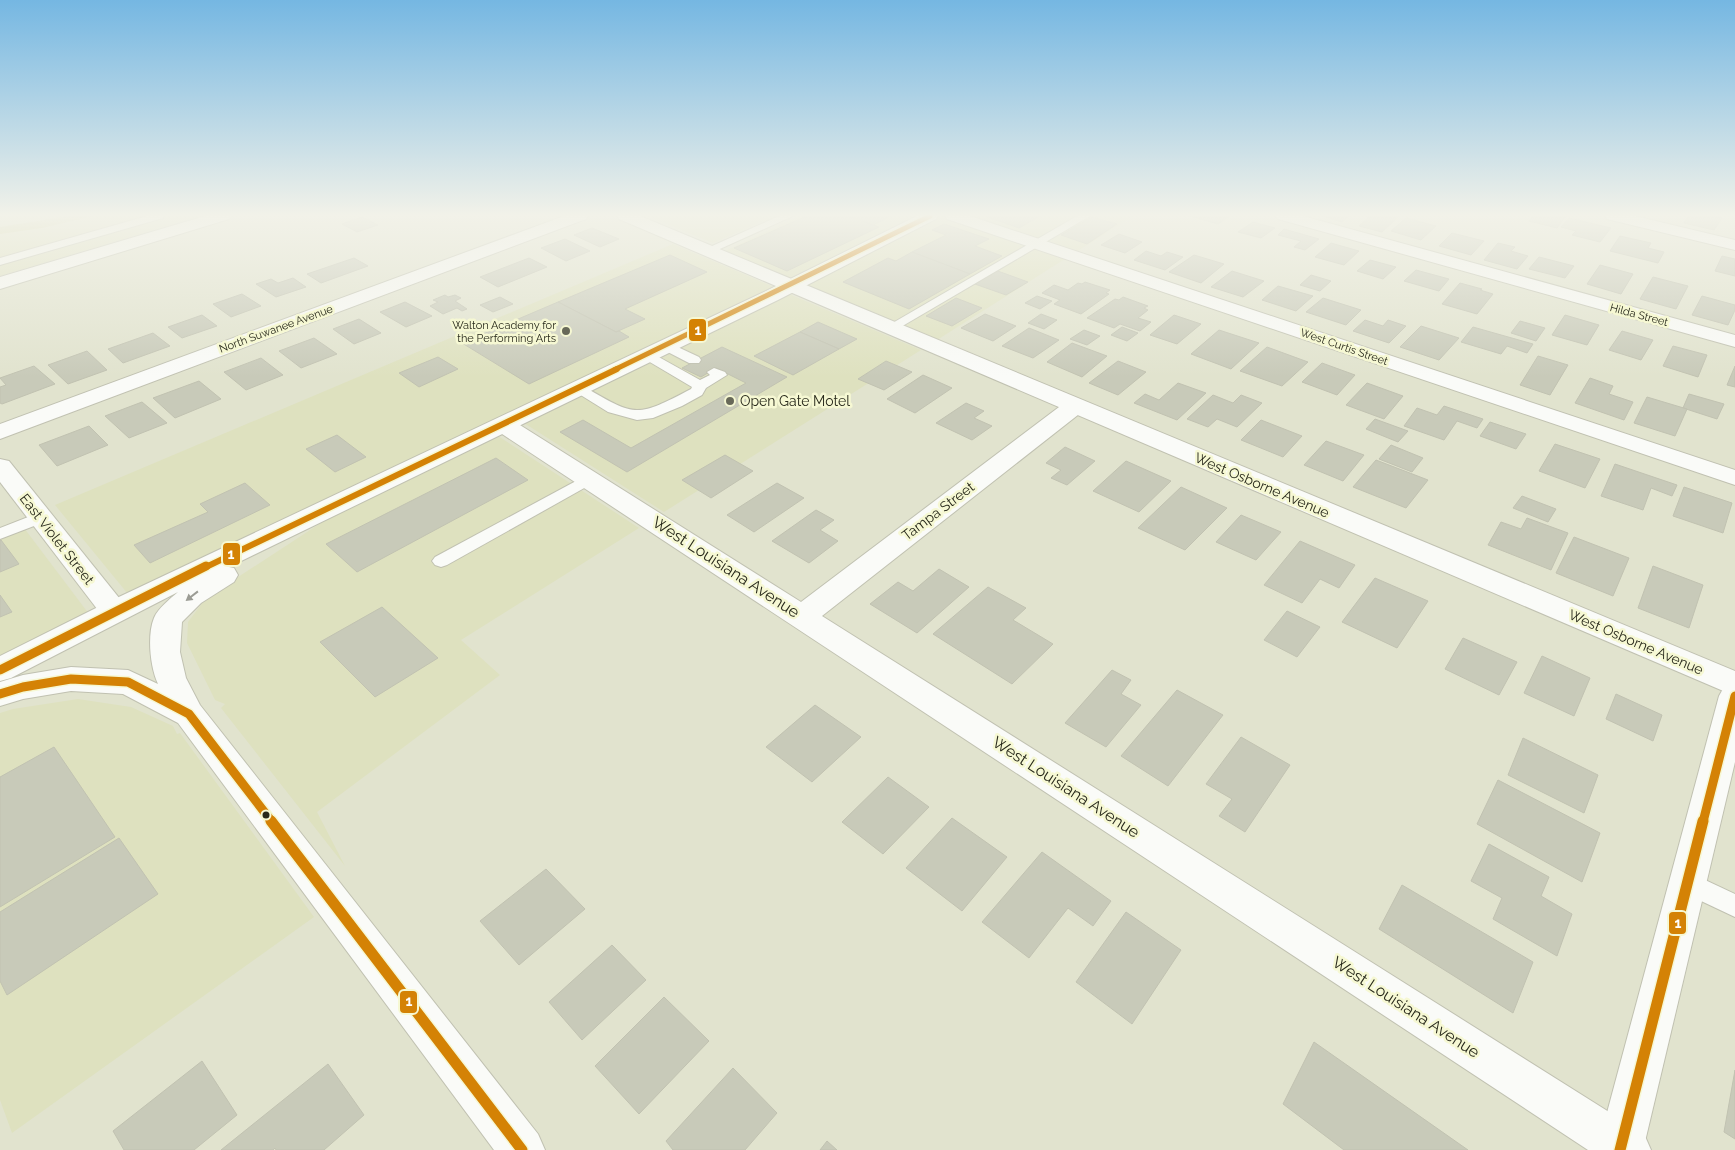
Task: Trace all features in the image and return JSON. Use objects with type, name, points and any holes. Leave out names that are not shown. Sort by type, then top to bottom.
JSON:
[{"type":"street","points":[[0,283],[44,270]]},
{"type":"street","name":"North Suwanee Avenue","points":[[0,432],[436,270]]},
{"type":"street","name":"West Osborne Avenue","points":[[751,270],[1735,684]]},
{"type":"street","points":[[0,670],[114,611],[504,425],[823,270]]},
{"type":"street","name":"West Curtis Street","points":[[1114,270],[1735,478]]},
{"type":"street","name":"Hilda Street","points":[[1478,270],[1735,341]]},
{"type":"street","name":"Tampa Street","points":[[802,616],[1075,406]]},
{"type":"street","name":"West Louisiana Avenue","points":[[504,425],[802,616],[1623,1149]]},
{"type":"street","name":"East Violet Street","points":[[0,466],[114,611]]},
{"type":"street","points":[[321,512],[191,596],[168,620],[165,652],[171,678],[189,714],[522,1150]]},
{"type":"street","points":[[0,694],[23,687],[71,679],[128,682],[189,714]]},
{"type":"street","points":[[1623,1149],[1735,696]]},
{"type":"lane","points":[[890,328],[991,270]]},
{"type":"lane","points":[[667,346],[694,360]]},
{"type":"lane","points":[[648,355],[700,386]]},
{"type":"lane","points":[[578,389],[620,414],[636,418],[654,415],[698,392],[700,386],[720,376],[714,372]]},
{"type":"lane","points":[[441,561],[589,479]]},
{"type":"lane","points":[[0,534],[41,517]]},
{"type":"lane","points":[[1688,883],[1735,906]]},
{"type":"shaded area","points":[[0,270],[21,270],[0,276]]},
{"type":"shaded area","points":[[612,270],[733,270],[774,287],[128,594],[55,505]]},
{"type":"shaded area","points":[[768,270],[809,270],[790,279]]},
{"type":"shaded area","points":[[836,270],[1048,270],[937,340],[805,285]]},
{"type":"shaded area","points":[[789,294],[921,350],[664,512],[524,423]]},
{"type":"shaded area","points":[[498,436],[639,528],[461,640],[500,675],[317,812],[345,866],[221,708],[225,704],[215,700],[187,643],[188,622],[206,598],[330,517]]},
{"type":"shaded area","points":[[18,520],[89,614],[0,659],[0,528]]},
{"type":"shaded area","points":[[78,699],[131,707],[173,726],[177,734],[180,733],[314,917],[12,1133],[0,1100],[0,713],[13,709]]},
{"type":"building","points":[[320,270],[358,270],[321,283],[307,274]]},
{"type":"building","points":[[499,270],[540,270],[498,287],[480,277]]},
{"type":"building","points":[[635,270],[702,270],[707,272],[625,309],[645,319],[616,332],[558,302]]},
{"type":"building","points":[[866,270],[959,270],[970,274],[909,309],[843,282]]},
{"type":"building","points":[[959,270],[978,270],[970,274]]},
{"type":"building","points":[[995,270],[1028,282],[1006,295],[972,283]]},
{"type":"building","points":[[1172,270],[1217,270],[1201,283],[1169,272]]},
{"type":"building","points":[[1359,270],[1393,270],[1383,279],[1357,271]]},
{"type":"building","points":[[1416,270],[1449,279],[1439,291],[1404,281]]},
{"type":"building","points":[[1532,270],[1571,270],[1565,278]]},
{"type":"building","points":[[1597,270],[1617,270],[1633,274],[1621,294],[1587,284]]},
{"type":"building","points":[[1735,270],[1735,276],[1715,271]]},
{"type":"building","points":[[1232,271],[1264,281],[1243,297],[1211,287]]},
{"type":"building","points":[[1311,275],[1331,281],[1320,291],[1300,285]]},
{"type":"building","points":[[1653,277],[1688,286],[1676,309],[1640,299]]},
{"type":"building","points":[[293,278],[306,287],[276,297],[256,284],[271,279],[278,283]]},
{"type":"building","points":[[1085,282],[1110,290],[1106,293],[1109,294],[1081,314],[1054,304],[1060,300],[1042,293],[1054,285],[1068,290],[1078,283],[1082,284]]},
{"type":"building","points":[[1460,283],[1493,294],[1477,314],[1442,304]]},
{"type":"building","points":[[1278,286],[1313,296],[1296,311],[1262,300]]},
{"type":"building","points":[[242,294],[261,306],[231,317],[213,304]]},
{"type":"building","points":[[445,295],[448,297],[455,295],[461,298],[455,301],[467,309],[462,311],[457,308],[443,314],[430,306],[438,302],[433,300]]},
{"type":"building","points":[[1037,296],[1052,301],[1040,309],[1025,303]]},
{"type":"building","points":[[1702,296],[1735,305],[1735,310],[1728,325],[1692,315]]},
{"type":"building","points":[[500,297],[513,304],[493,312],[480,305]]},
{"type":"building","points":[[1123,297],[1148,306],[1144,308],[1148,310],[1138,318],[1151,322],[1140,331],[1120,324],[1114,328],[1087,318],[1115,299],[1119,300]]},
{"type":"building","points":[[956,298],[982,308],[952,326],[926,316]]},
{"type":"building","points":[[1323,298],[1361,310],[1346,325],[1306,312]]},
{"type":"building","points":[[405,302],[432,316],[406,327],[380,312]]},
{"type":"building","points":[[558,302],[629,337],[529,384],[462,343]]},
{"type":"building","points":[[985,314],[1016,326],[993,341],[961,328]]},
{"type":"building","points":[[1041,314],[1057,320],[1044,329],[1028,323]]},
{"type":"building","points":[[202,315],[217,326],[182,338],[168,327]]},
{"type":"building","points":[[1174,315],[1201,324],[1177,344],[1150,335]]},
{"type":"building","points":[[1565,315],[1599,325],[1587,345],[1552,335]]},
{"type":"building","points":[[359,319],[381,333],[354,344],[333,329]]},
{"type":"building","points":[[1365,320],[1383,326],[1388,320],[1406,326],[1389,343],[1353,331]]},
{"type":"building","points":[[1520,321],[1545,328],[1536,341],[1511,333]]},
{"type":"building","points":[[818,322],[857,339],[839,349],[800,332]]},
{"type":"building","points":[[1421,326],[1459,338],[1439,360],[1400,347]]},
{"type":"building","points":[[1122,327],[1138,333],[1127,341],[1111,335]]},
{"type":"building","points":[[1473,327],[1533,344],[1527,353],[1507,346],[1501,354],[1461,342]]},
{"type":"building","points":[[1029,328],[1059,340],[1033,358],[1002,346]]},
{"type":"building","points":[[1084,330],[1100,336],[1087,345],[1070,339]]},
{"type":"building","points":[[1219,330],[1259,343],[1231,369],[1191,354]]},
{"type":"building","points":[[1622,331],[1653,340],[1641,360],[1609,350]]},
{"type":"building","points":[[800,332],[839,349],[793,375],[754,356]]},
{"type":"building","points":[[153,333],[170,346],[123,363],[108,349]]},
{"type":"building","points":[[314,338],[337,354],[301,368],[279,351]]},
{"type":"building","points":[[1072,343],[1107,356],[1082,377],[1047,362]]},
{"type":"building","points":[[1673,346],[1707,355],[1698,377],[1663,366]]},
{"type":"building","name":"Open Gate Motel","points":[[722,347],[787,377],[627,472],[560,432],[583,420],[631,448],[746,383],[716,368],[701,377],[682,368]]},
{"type":"building","points":[[1267,347],[1308,362],[1282,386],[1240,371]]},
{"type":"building","points":[[87,351],[107,370],[68,384],[48,365]]},
{"type":"building","points":[[1538,356],[1568,365],[1550,395],[1520,385]]},
{"type":"building","points":[[438,357],[458,369],[419,387],[399,373]]},
{"type":"building","points":[[261,358],[283,375],[246,390],[224,372]]},
{"type":"building","points":[[886,361],[912,372],[884,390],[858,379]]},
{"type":"building","points":[[1118,361],[1146,372],[1118,395],[1089,383]]},
{"type":"building","points":[[1322,363],[1355,375],[1337,395],[1302,382]]},
{"type":"building","points":[[34,366],[55,384],[2,404],[0,403],[0,387],[6,385],[0,378]]},
{"type":"building","points":[[1735,366],[1735,387],[1727,385]]},
{"type":"building","points":[[923,375],[952,388],[915,413],[887,399]]},
{"type":"building","points":[[1590,378],[1613,386],[1609,394],[1633,402],[1624,420],[1575,403]]},
{"type":"building","points":[[199,381],[221,399],[175,418],[153,398]]},
{"type":"building","points":[[1178,383],[1206,393],[1177,420],[1134,403],[1145,394],[1159,400]]},
{"type":"building","points":[[1367,383],[1403,396],[1384,419],[1346,405]]},
{"type":"building","points":[[1689,394],[1724,404],[1717,419],[1683,408]]},
{"type":"building","points":[[1213,395],[1233,403],[1241,395],[1262,403],[1237,427],[1217,419],[1208,427],[1187,419]]},
{"type":"building","points":[[1647,397],[1687,409],[1675,436],[1634,423]]},
{"type":"building","points":[[142,402],[167,423],[129,438],[105,416]]},
{"type":"building","points":[[966,403],[984,411],[974,418],[992,426],[972,440],[936,423]]},
{"type":"building","points":[[1444,406],[1483,419],[1477,428],[1457,421],[1444,440],[1404,426],[1417,408],[1437,415]]},
{"type":"building","points":[[1375,419],[1408,431],[1398,442],[1366,429]]},
{"type":"building","points":[[1261,420],[1302,436],[1283,457],[1241,440]]},
{"type":"building","points":[[1490,422],[1526,434],[1516,449],[1480,436]]},
{"type":"building","points":[[89,426],[108,445],[57,466],[39,445]]},
{"type":"building","points":[[337,435],[366,457],[335,472],[306,449]]},
{"type":"building","points":[[1326,441],[1364,455],[1343,481],[1304,465]]},
{"type":"building","points":[[1555,444],[1600,459],[1585,488],[1539,471]]},
{"type":"building","points":[[1391,445],[1423,458],[1412,472],[1379,459]]},
{"type":"building","points":[[1065,447],[1095,461],[1067,485],[1051,478],[1061,470],[1046,463]]},
{"type":"building","points":[[725,455],[753,471],[711,498],[682,480]]},
{"type":"building","points":[[496,458],[528,480],[357,572],[326,544]]},
{"type":"building","points":[[1376,460],[1428,480],[1406,508],[1353,487]]},
{"type":"building","points":[[1126,461],[1171,481],[1139,512],[1093,491]]},
{"type":"building","points":[[1615,464],[1677,485],[1672,496],[1651,488],[1643,510],[1601,496]]},
{"type":"building","points":[[245,483],[270,505],[150,563],[134,545],[208,512],[200,504]]},
{"type":"building","points":[[777,483],[804,498],[754,532],[727,515]]},
{"type":"building","points":[[1181,487],[1227,508],[1185,550],[1138,528]]},
{"type":"building","points":[[1684,487],[1732,503],[1723,533],[1673,516]]},
{"type":"building","points":[[1522,496],[1556,509],[1548,522],[1513,508]]},
{"type":"building","points":[[816,510],[834,520],[820,530],[838,541],[809,563],[772,541]]},
{"type":"building","points":[[1241,515],[1281,532],[1256,560],[1216,542]]},
{"type":"building","points":[[1527,518],[1568,533],[1551,570],[1488,545],[1501,522],[1521,529]]},
{"type":"building","points":[[1574,537],[1629,558],[1613,596],[1556,573]]},
{"type":"building","points":[[0,541],[19,564],[0,572]]},
{"type":"building","points":[[1300,541],[1355,565],[1339,588],[1320,579],[1302,603],[1264,585]]},
{"type":"building","points":[[1653,566],[1703,585],[1689,628],[1638,608]]},
{"type":"building","points":[[939,569],[969,587],[917,633],[870,604],[898,582],[913,591]]},
{"type":"building","points":[[1375,578],[1428,601],[1397,648],[1342,622]]},
{"type":"building","points":[[988,587],[1026,608],[1013,620],[1053,644],[1012,684],[933,634]]},
{"type":"building","points":[[0,595],[12,612],[0,617]]},
{"type":"building","points":[[382,607],[438,658],[375,697],[320,642]]},
{"type":"building","points":[[1287,611],[1320,627],[1297,657],[1264,640]]},
{"type":"building","points":[[1463,638],[1517,662],[1499,695],[1445,669]]},
{"type":"building","points":[[1542,656],[1590,678],[1574,716],[1524,693]]},
{"type":"building","points":[[1112,670],[1131,680],[1121,694],[1141,705],[1106,747],[1065,723]]},
{"type":"building","points":[[1177,690],[1223,715],[1168,786],[1121,756]]},
{"type":"building","points":[[1616,694],[1662,715],[1653,741],[1606,719]]},
{"type":"building","points":[[815,705],[861,737],[812,782],[766,747]]},
{"type":"building","points":[[1241,737],[1290,765],[1245,832],[1219,816],[1232,799],[1206,784]]},
{"type":"building","points":[[1523,738],[1598,775],[1584,813],[1508,775]]},
{"type":"building","points":[[54,747],[115,837],[0,907],[0,777]]},
{"type":"building","points":[[888,777],[929,807],[883,854],[842,822]]},
{"type":"building","points":[[1498,780],[1600,833],[1582,882],[1477,824]]},
{"type":"building","points":[[952,818],[1007,857],[962,911],[906,868]]},
{"type":"building","points":[[119,838],[158,894],[7,995],[0,981],[0,912]]},
{"type":"building","points":[[1489,844],[1549,877],[1541,896],[1572,914],[1557,956],[1493,919],[1502,898],[1471,881]]},
{"type":"building","points":[[1042,852],[1111,901],[1093,926],[1068,908],[1029,958],[982,922]]},
{"type":"building","points":[[546,869],[585,909],[519,965],[480,921]]},
{"type":"building","points":[[1402,885],[1533,962],[1513,1013],[1379,929]]},
{"type":"building","points":[[1126,912],[1181,950],[1132,1024],[1076,982]]},
{"type":"building","points":[[612,945],[646,980],[582,1040],[549,1002]]},
{"type":"building","points":[[664,997],[709,1041],[639,1114],[595,1066]]},
{"type":"building","points":[[1314,1042],[1468,1150],[1344,1150],[1283,1104]]},
{"type":"building","points":[[202,1061],[237,1115],[194,1150],[124,1150],[113,1131]]},
{"type":"building","points":[[328,1064],[364,1115],[324,1150],[276,1150],[275,1148],[273,1150],[221,1150]]},
{"type":"building","points":[[733,1068],[777,1113],[745,1150],[673,1150],[666,1141]]},
{"type":"building","points":[[1735,1070],[1735,1139],[1724,1132]]},
{"type":"building","points":[[827,1141],[837,1150],[820,1150]]},
{"type":"transit line","name":"1","points":[[0,670],[231,554],[823,270]]},
{"type":"transit line","name":"1","points":[[0,694],[23,687],[71,679],[128,682],[189,714],[522,1150]]},
{"type":"transit line","name":"1","points":[[1620,1150],[1735,696]]},
{"type":"place","name":"Walton Academy for the Performing Arts","points":[[566,331]]},
{"type":"place","name":"Open Gate Motel","points":[[730,401]]}]
